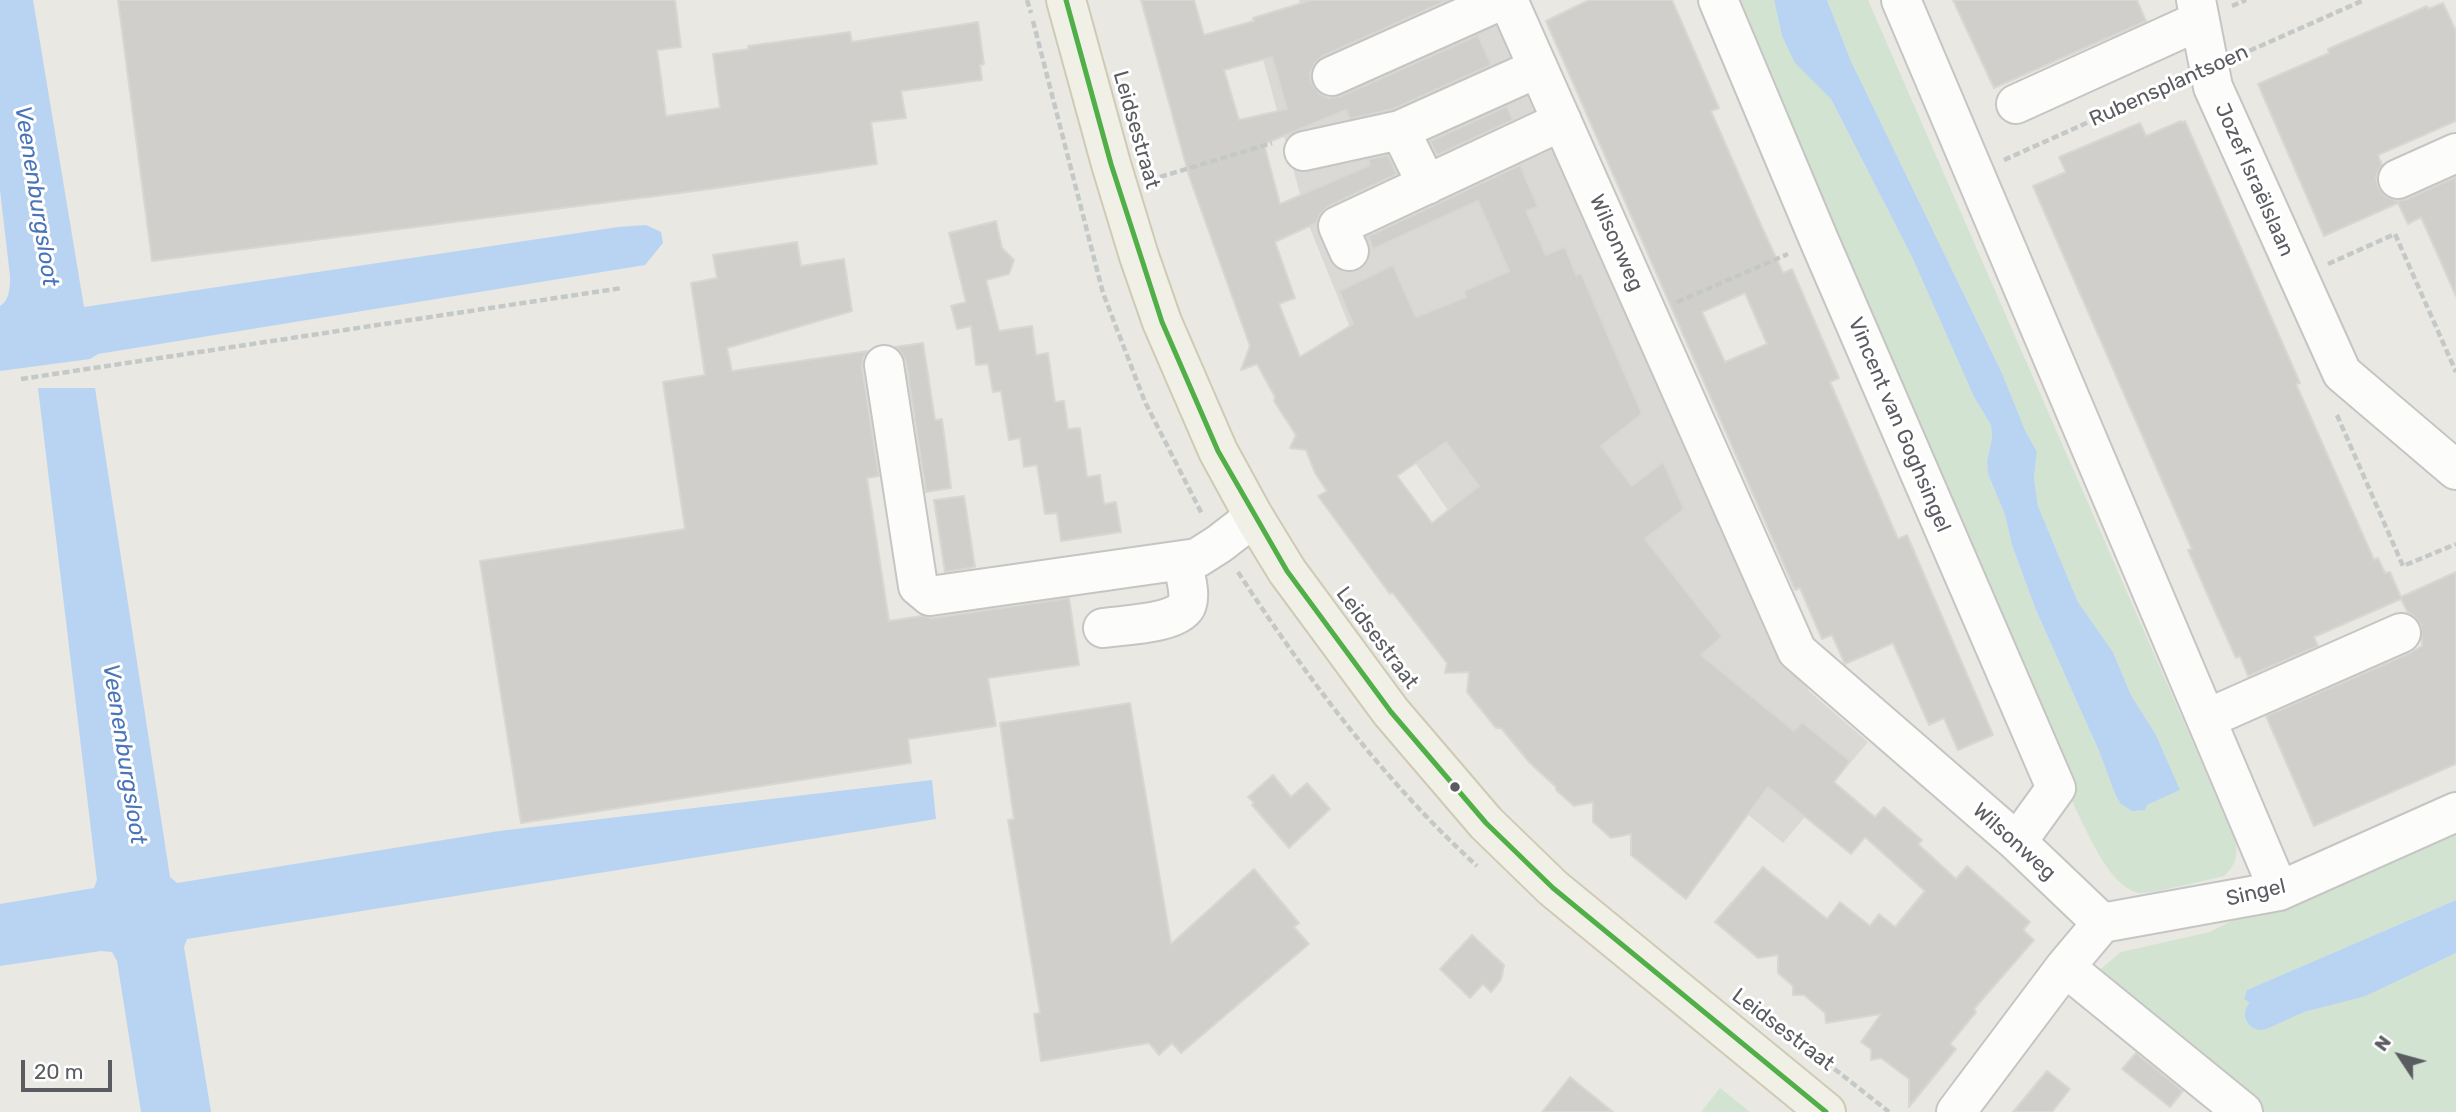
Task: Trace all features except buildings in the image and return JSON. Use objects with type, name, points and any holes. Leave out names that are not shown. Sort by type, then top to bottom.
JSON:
[{"type":"main road","name":"Leidsestraat","points":[[1066,0],[1115,177],[1162,322],[1218,451],[1287,571],[1417,745],[1486,823],[1553,888],[1826,1112]]},
{"type":"street","points":[[1332,76],[1502,0]]},
{"type":"street","name":"Wilsonweg","points":[[1508,0],[1797,651],[2017,842],[2102,923]]},
{"type":"street","name":"Vincent van Goghsingel","points":[[1718,0],[2056,788],[2017,842]]},
{"type":"street","points":[[1901,0],[2279,891]]},
{"type":"street","points":[[2015,104],[2198,11]]},
{"type":"street","name":"Jozef Israëlslaan","points":[[2198,11],[2213,87],[2342,373],[2456,470]]},
{"type":"street","points":[[1304,151],[1400,130],[1538,68]]},
{"type":"street","points":[[1349,251],[1338,226],[1562,121]]},
{"type":"street","points":[[1400,130],[1427,185]]},
{"type":"street","points":[[2398,179],[2456,153]]},
{"type":"street","points":[[884,365],[918,586],[930,596],[1197,558],[1254,517]]},
{"type":"street","points":[[1103,628],[1170,619],[1182,614],[1188,603],[1183,559]]},
{"type":"street","points":[[2206,719],[2401,632]]},
{"type":"street","name":"Singel","points":[[2102,923],[2279,891],[2456,812]]},
{"type":"street","points":[[1956,1112],[2065,967],[2102,923]]},
{"type":"street","points":[[2065,967],[2243,1112]]},
{"type":"path","name":"Rubensplantsoen","points":[[1974,173],[2364,0]]},
{"type":"path","points":[[1149,180],[1279,141],[1284,157],[1304,151]]},
{"type":"path","name":"Leidsestraat","points":[[1146,168],[1153,192]]},
{"type":"path","name":"Jozef Israëlslaan","points":[[2298,277],[2395,234],[2456,372]]},
{"type":"path","points":[[1648,315],[1819,240]]},
{"type":"path","points":[[20,379],[622,288]]},
{"type":"path","points":[[2342,373],[2326,392],[2403,566],[2456,544]]},
{"type":"path","name":"Leidsestraat","points":[[1784,1030],[1889,1112]]},
{"type":"shaded area","points":[[1299,0],[1486,0],[1777,641],[1809,691],[1868,742],[1783,843],[1629,718],[1524,620],[1389,425],[1308,223],[1261,52],[1307,26]]},
{"type":"green space","points":[[1732,0],[1774,0],[1782,36],[1831,99],[1912,257],[1974,397],[1991,425],[1988,474],[2005,515],[2012,545],[2035,608],[2099,751],[2115,794],[2147,805],[2179,790],[2156,735],[2131,695],[2113,652],[2078,602],[2038,506],[2034,477],[2037,452],[2002,373],[1851,61],[1827,0],[1868,0],[2235,839],[2236,859],[2224,876],[2138,893],[2118,880],[2094,847]]},
{"type":"green space","points":[[2456,824],[2456,900],[2248,990],[2366,996],[2456,953],[2456,1112],[2257,1112],[2096,973],[2121,952],[2210,932],[2257,908]]},
{"type":"green space","points":[[1720,1088],[1750,1112],[1701,1112]]},
{"type":"water","name":"Veenenburgsloot","points":[[0,0],[33,0],[84,307],[618,227],[646,225],[661,232],[663,243],[645,265],[98,354],[90,359],[0,371],[0,306],[8,297],[10,276],[0,190]]},
{"type":"water","points":[[1774,0],[1827,0],[1851,61],[2002,373],[2037,452],[2034,477],[2038,506],[2078,602],[2113,652],[2131,695],[2156,735],[2180,790],[2147,805],[2145,810],[2132,811],[2121,804],[2115,794],[2099,751],[2035,608],[2012,545],[2005,515],[1988,474],[1991,425],[1974,397],[1912,257],[1831,99],[1795,63],[1782,36]]},
{"type":"water","name":"Veenenburgsloot","points":[[38,388],[95,388],[170,877],[177,883],[499,831],[932,780],[936,819],[187,939],[184,947],[211,1112],[141,1112],[117,961],[112,952],[101,951],[0,966],[0,904],[94,888],[97,880]]},
{"type":"water","points":[[2456,900],[2456,953],[2366,996],[2280,1018],[2244,999],[2247,990]]},
{"type":"waterway","points":[[2261,1014],[2305,994]]},
{"type":"transit line","points":[[1066,0],[1111,164],[1162,322],[1218,451],[1287,571],[1391,712],[1486,823],[1553,888],[1826,1112]]}]
